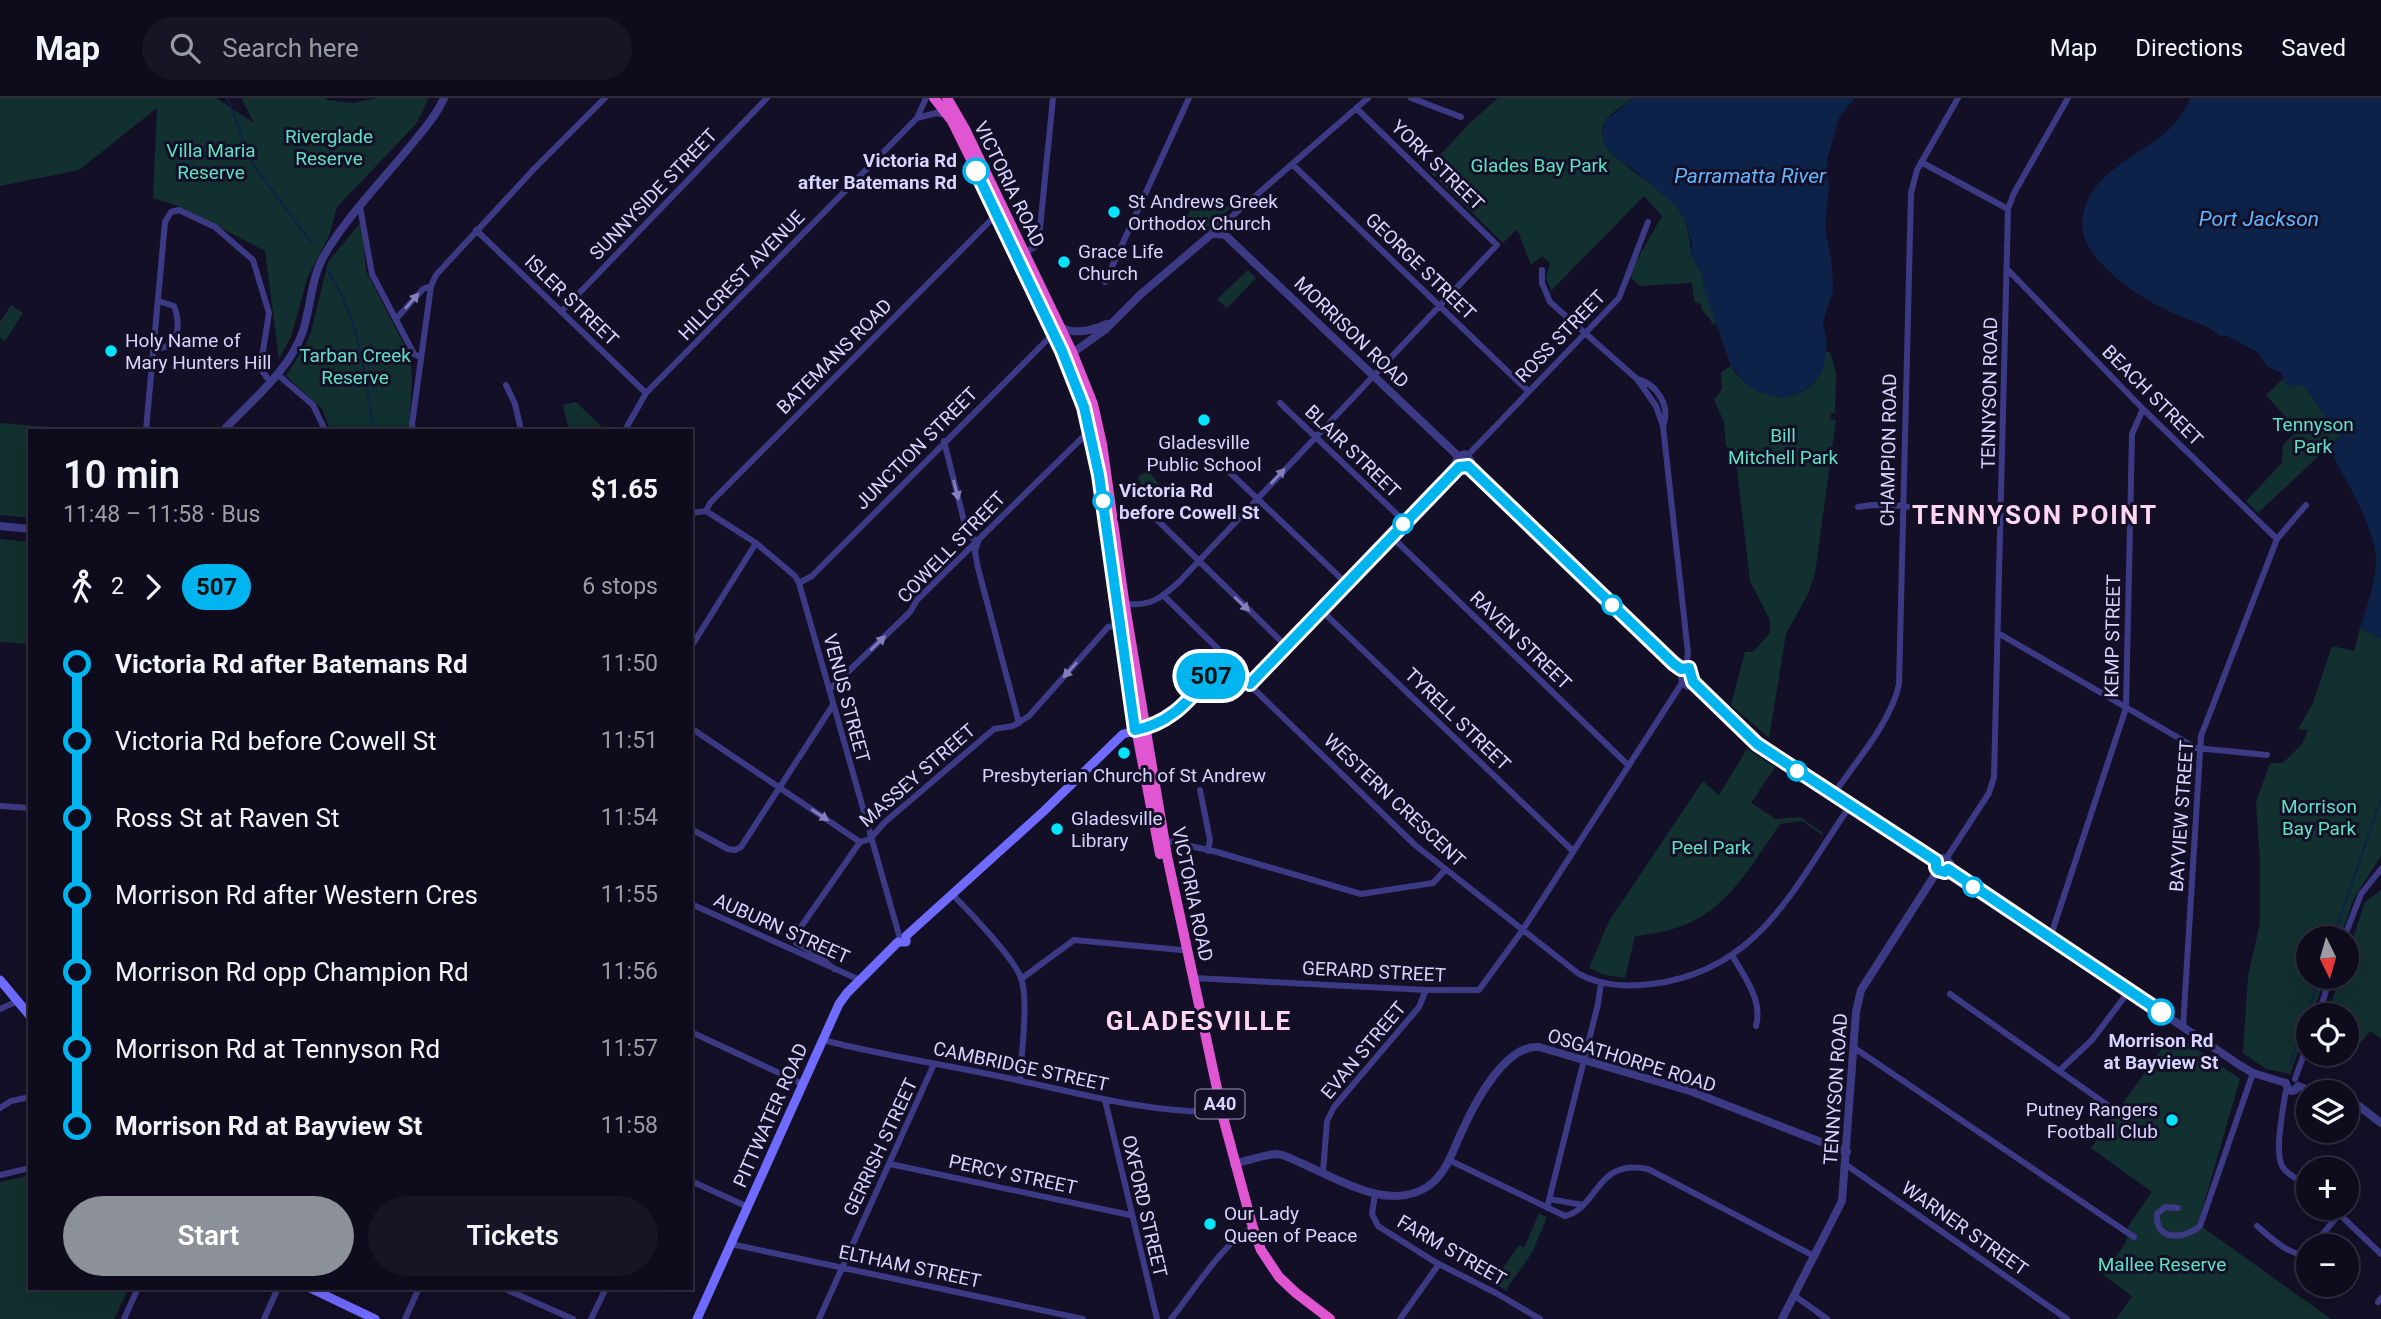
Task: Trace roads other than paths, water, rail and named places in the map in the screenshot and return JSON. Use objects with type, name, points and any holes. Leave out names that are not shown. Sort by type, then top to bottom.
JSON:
[{"type":"highway","name":"VICTORIA ROAD","points":[[934,98],[948,115],[1093,404],[1119,625],[1193,978],[1255,1253],[1292,1298],[1319,1319]]},
{"type":"highway","name":"VICTORIA ROAD","points":[[947,98],[965,129],[1024,253],[1056,328]]},
{"type":"highway","name":"VICTORIA ROAD","points":[[1095,432],[1125,604],[1140,729],[1181,950],[1215,1112],[1250,1229],[1261,1250],[1279,1277],[1330,1319]]},
{"type":"main road","name":"PITTWATER ROAD","points":[[696,1319],[842,998],[901,937],[1044,811],[1123,734],[1160,724],[1225,661]]},
{"type":"main road","points":[[0,980],[28,1014]]},
{"type":"main road","points":[[314,1290],[375,1319]]},
{"type":"street","points":[[224,429],[270,382],[290,356],[302,334],[317,272],[324,255],[431,122],[444,98]]},
{"type":"street","points":[[413,429],[420,357],[431,286],[436,275],[476,230],[605,98]]},
{"type":"street","name":"SUNNYSIDE STREET","points":[[562,311],[767,98]]},
{"type":"street","points":[[917,118],[926,98]]},
{"type":"street","points":[[1024,253],[1035,247],[1039,238],[1053,98]]},
{"type":"street","points":[[1105,282],[1189,98]]},
{"type":"street","points":[[1068,353],[1111,322],[1220,230],[1367,98]]},
{"type":"street","points":[[1410,98],[1461,117]]},
{"type":"street","name":"CHAMPION ROAD","points":[[1833,795],[1897,695],[1911,193],[1921,162],[1958,98]]},
{"type":"street","name":"TENNYSON ROAD","points":[[1946,859],[1994,783],[2008,209],[2014,193],[2068,98]]},
{"type":"street","name":"YORK STREET","points":[[1356,108],[1497,245],[1439,306]]},
{"type":"street","points":[[917,118],[936,113],[948,115]]},
{"type":"street","name":"HILLCREST AVENUE","points":[[626,429],[646,394],[917,118]]},
{"type":"street","points":[[1921,162],[2008,209]]},
{"type":"street","name":"GEORGE STREET","points":[[1292,164],[1528,391]]},
{"type":"street","points":[[360,207],[370,269],[414,354],[420,357]]},
{"type":"street","points":[[146,429],[165,222],[171,212],[179,210],[215,227],[253,260],[269,313],[261,363],[270,382]]},
{"type":"street","name":"BATEMANS ROAD","points":[[706,511],[710,503],[998,214]]},
{"type":"street","name":"ROSS STREET","points":[[1463,455],[1619,298],[1648,222]]},
{"type":"street","name":"ISLER STREET","points":[[476,230],[646,394]]},
{"type":"street","name":"MORRISON ROAD","points":[[1220,230],[1463,455]]},
{"type":"street","points":[[1522,930],[1682,683],[1688,653],[1663,426],[1656,406],[1637,379],[1550,302],[1542,283],[1542,270]]},
{"type":"street","name":"BEACH STREET","points":[[2008,270],[2143,409],[2277,540]]},
{"type":"street","points":[[396,319],[423,289],[431,286]]},
{"type":"street","points":[[153,351],[172,345],[177,328],[178,317],[174,306],[158,302]]},
{"type":"street","points":[[1125,604],[1146,604],[1164,596],[1439,306]]},
{"type":"street","points":[[1056,328],[1071,332],[1099,328],[1111,322]]},
{"type":"street","name":"JUNCTION STREET","points":[[799,583],[812,576],[1056,328]]},
{"type":"street","points":[[277,374],[313,405],[325,429]]},
{"type":"street","points":[[506,385],[515,404],[521,429]]},
{"type":"street","name":"BLAIR STREET","points":[[1280,403],[1405,522]]},
{"type":"street","name":"KEMP STREET","points":[[2050,938],[2126,708],[2133,434],[2143,409]]},
{"type":"street","name":"COWELL STREET","points":[[829,690],[1080,440],[1095,432]]},
{"type":"street","points":[[944,441],[966,529],[978,542],[976,558],[1019,723]]},
{"type":"street","points":[[1250,684],[1391,536],[1463,466],[1471,461],[1463,455],[1456,462],[1463,466],[1683,668],[1690,670],[1693,682],[1757,744],[1945,872],[1950,863],[1942,858],[1937,866]]},
{"type":"street","points":[[1222,465],[1346,583]]},
{"type":"street","points":[[1858,508],[1872,505],[2002,509]]},
{"type":"street","name":"BAYVIEW STREET","points":[[2183,1027],[2203,733],[2277,540],[2306,505]]},
{"type":"street","points":[[693,513],[706,511]]},
{"type":"street","name":"VENUS STREET","points":[[706,511],[756,543],[795,576],[799,583],[870,839],[901,937]]},
{"type":"street","points":[[1148,511],[1286,646]]},
{"type":"street","points":[[0,526],[28,529]]},
{"type":"street","name":"RAVEN STREET","points":[[1391,536],[1629,766]]},
{"type":"street","points":[[693,644],[756,543]]},
{"type":"street","name":"WESTERN CRESCENT","points":[[1164,596],[1219,649],[1225,661],[1415,845],[1579,974],[1601,983]]},
{"type":"street","name":"TYRELL STREET","points":[[1321,610],[1573,851]]},
{"type":"street","name":"MASSEY STREET","points":[[834,969],[819,956],[796,943],[796,934],[860,842],[870,839],[885,822],[994,729],[1019,723],[1039,705],[1108,626],[1119,625]]},
{"type":"street","points":[[1998,633],[2200,749],[2267,755]]},
{"type":"street","points":[[1682,683],[1688,685],[1693,682]]},
{"type":"street","points":[[693,830],[729,849],[738,849],[781,788],[833,705]]},
{"type":"street","points":[[693,729],[860,842]]},
{"type":"street","points":[[1200,790],[1210,840],[1208,851]]},
{"type":"street","points":[[0,806],[28,808]]},
{"type":"street","points":[[1547,1208],[1601,983],[1633,985],[1673,980],[1732,955],[1775,917],[1850,806]]},
{"type":"street","points":[[1164,840],[1362,894],[1433,883],[1445,870]]},
{"type":"street","name":"TENNYSON ROAD","points":[[1782,1319],[1842,1201],[1856,1012],[1861,990],[1937,866]]},
{"type":"street","points":[[1948,869],[2253,1073],[2296,1085]]},
{"type":"street","points":[[2349,926],[2361,894],[2381,869]]},
{"type":"street","points":[[952,894],[1013,964],[1021,979],[1023,1002],[1020,1080]]},
{"type":"street","name":"AUBURN STREET","points":[[693,905],[860,980]]},
{"type":"street","name":"GERARD STREET","points":[[1193,978],[1426,990],[1479,990],[1522,930]]},
{"type":"street","points":[[1021,979],[1074,940],[1181,950]]},
{"type":"street","points":[[1732,955],[1756,997],[1759,1014],[1756,1026]]},
{"type":"street","name":"EVAN STREET","points":[[1323,1172],[1327,1121],[1334,1107],[1419,1007],[1426,990]]},
{"type":"street","points":[[2060,1070],[2092,1040],[2129,991]]},
{"type":"street","points":[[1950,994],[2113,1109]]},
{"type":"street","points":[[0,1009],[18,1001]]},
{"type":"street","points":[[693,1033],[803,1084]]},
{"type":"street","name":"CAMBRIDGE STREET","points":[[823,1040],[1105,1100],[1215,1112]]},
{"type":"street","name":"OSGATHORPE ROAD","points":[[1234,1164],[1278,1154],[1375,1194],[1403,1196],[1419,1191],[1438,1178],[1473,1109],[1493,1079],[1517,1052],[1529,1047],[1539,1047],[1690,1091],[1847,1152]]},
{"type":"street","points":[[1853,1047],[2134,1237]]},
{"type":"street","name":"GERRISH STREET","points":[[819,1319],[934,1064]]},
{"type":"street","points":[[2296,1178],[2281,1164],[2279,1147],[2285,1095],[2299,1066]]},
{"type":"street","points":[[2178,1208],[2165,1207],[2157,1214],[2157,1224],[2165,1233],[2186,1236],[2200,1226],[2253,1073]]},
{"type":"street","points":[[0,1108],[11,1101],[28,1097]]},
{"type":"street","name":"OXFORD STREET","points":[[1105,1100],[1130,1215],[1157,1319]]},
{"type":"street","points":[[2359,1106],[2381,1123]]},
{"type":"street","points":[[1449,1160],[1566,1216],[1573,1214],[1583,1205],[1600,1182],[1611,1174],[1633,1167],[1648,1169],[1814,1256]]},
{"type":"street","name":"PERCY STREET","points":[[890,1164],[1130,1215]]},
{"type":"street","name":"WARNER STREET","points":[[1845,1164],[2067,1319]]},
{"type":"street","points":[[0,1175],[28,1168]]},
{"type":"street","points":[[693,1182],[748,1207]]},
{"type":"street","name":"FARM STREET","points":[[1375,1194],[1372,1214],[1378,1226],[1439,1264],[1540,1319]]},
{"type":"street","points":[[1549,1199],[1583,1205]]},
{"type":"street","points":[[2322,1234],[2333,1220]]},
{"type":"street","points":[[2346,1220],[2381,1254]]},
{"type":"street","points":[[2257,1226],[2276,1242],[2296,1253]]},
{"type":"street","points":[[1171,1319],[1229,1245],[1250,1229]]},
{"type":"street","name":"ELTHAM STREET","points":[[731,1244],[1083,1319]]},
{"type":"street","points":[[1401,1319],[1439,1264]]},
{"type":"street","points":[[124,1319],[137,1290]]},
{"type":"street","points":[[264,1319],[277,1290]]},
{"type":"street","points":[[405,1319],[418,1290]]},
{"type":"street","points":[[508,1290],[573,1319]]},
{"type":"street","points":[[591,1319],[605,1290]]},
{"type":"street","points":[[1794,1296],[1826,1319]]},
{"type":"water","name":"Parramatta River","points":[[1633,98],[1855,98],[1839,118],[1827,160],[1829,188],[1825,226],[1832,265],[1833,290],[1823,323],[1827,343],[1825,360],[1822,371],[1802,393],[1783,398],[1761,393],[1745,383],[1731,366],[1703,287],[1703,275],[1691,255],[1692,244],[1687,225],[1676,206],[1611,154],[1605,145],[1602,132],[1604,122]]},
{"type":"water","name":"Port Jackson","points":[[2190,98],[2381,98],[2381,639],[2360,628],[2376,568],[2370,532],[2358,502],[2329,448],[2340,436],[2302,384],[2295,388],[2286,385],[2281,373],[2267,366],[2257,352],[2136,293],[2099,261],[2084,237],[2082,227],[2085,207],[2094,190],[2106,175],[2121,163],[2169,130]]},
{"type":"waterway","points":[[226,98],[252,163],[311,242]]},
{"type":"waterway","points":[[327,269],[354,327],[374,429]]},
{"type":"waterway","points":[[2337,926],[2381,799]]},
{"type":"waterway","points":[[2290,1064],[2316,989]]},
{"type":"place","name":"Victoria Rd after Batemans Rd","points":[[976,171]]},
{"type":"place","name":"St Andrews Greek Orthodox Church","points":[[1114,212]]},
{"type":"place","name":"Grace Life Church","points":[[1064,262]]},
{"type":"place","name":"Holy Name of Mary Hunters Hill","points":[[111,351]]},
{"type":"place","name":"Gladesville Public School","points":[[1204,420]]},
{"type":"place","name":"Victoria Rd before Cowell St","points":[[1103,501]]},
{"type":"place","name":"Presbyterian Church of St Andrew","points":[[1124,753]]},
{"type":"place","name":"Gladesville Library","points":[[1057,829]]},
{"type":"place","name":"Morrison Rd at Bayview St","points":[[2161,1012]]},
{"type":"place","name":"Putney Rangers Football Club","points":[[2172,1120]]},
{"type":"place","name":"Our Lady Queen of Peace","points":[[1210,1224]]},
{"type":"district","name":"TENNYSON POINT","points":[[2035,515]]},
{"type":"district","name":"GLADESVILLE","points":[[1199,1021]]},
{"type":"park label","name":"Riverglade Reserve","points":[[329,147]]},
{"type":"park label","name":"Villa Maria Reserve","points":[[211,161]]},
{"type":"park label","name":"Glades Bay Park","points":[[1539,165]]},
{"type":"park label","name":"Tarban Creek Reserve","points":[[355,366]]},
{"type":"park label","name":"Tennyson Park","points":[[2313,435]]},
{"type":"park label","name":"Bill Mitchell Park","points":[[1783,446]]},
{"type":"park label","name":"Morrison Bay Park","points":[[2319,817]]},
{"type":"park label","name":"Peel Park","points":[[1711,847]]},
{"type":"park label","name":"Mallee Reserve","points":[[2162,1264]]}]
